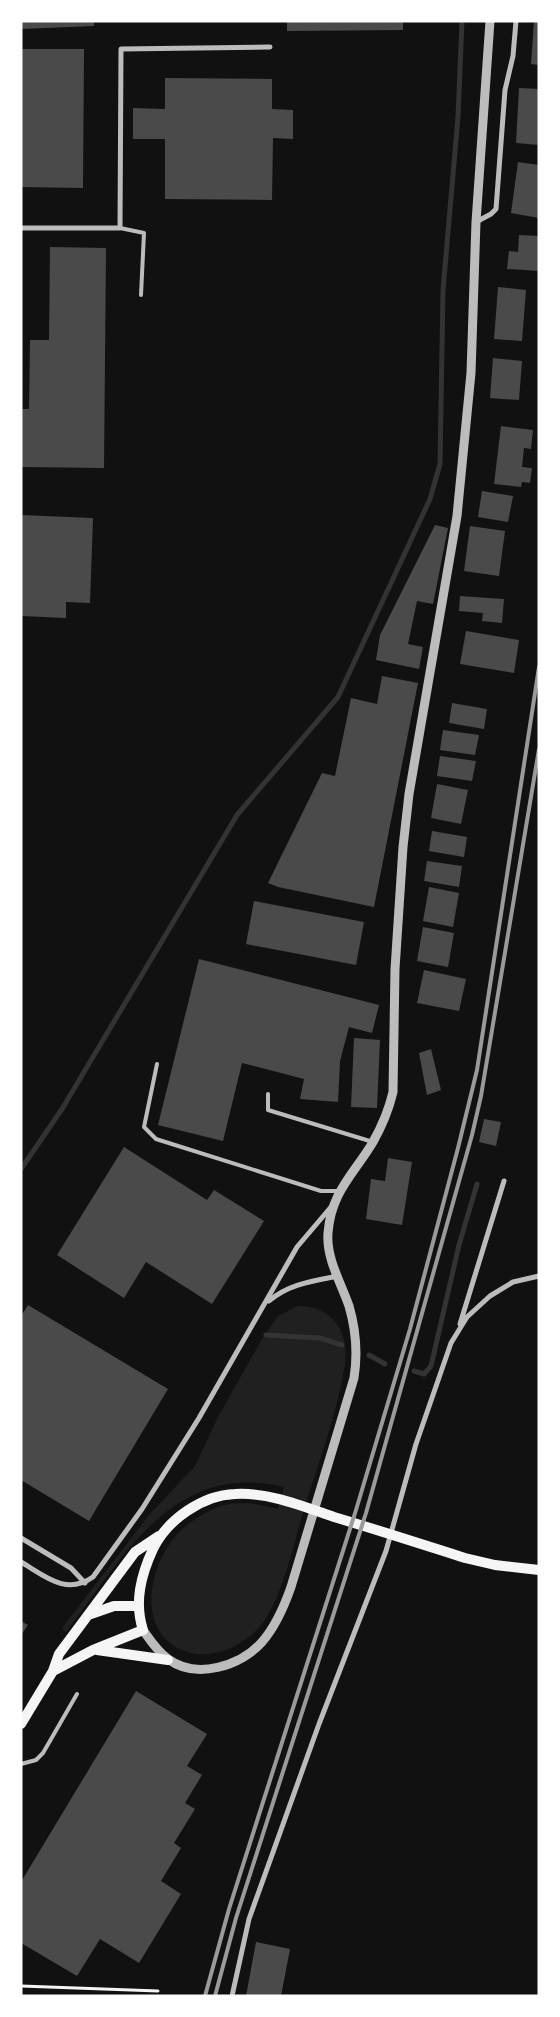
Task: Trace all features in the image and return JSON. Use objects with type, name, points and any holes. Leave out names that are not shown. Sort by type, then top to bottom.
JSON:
[{"type":"main road","points":[[21,1724],[53,1671],[59,1654],[135,1552],[160,1536],[173,1521],[202,1503],[218,1496],[257,1494],[465,1558],[495,1565],[539,1570]]},
{"type":"main road","points":[[53,1671],[94,1650],[143,1630],[138,1606],[144,1572],[160,1536]]},
{"type":"main road","points":[[89,1615],[114,1606],[138,1606]]},
{"type":"main road","points":[[94,1650],[168,1660]]},
{"type":"street","points":[[143,1630],[154,1646],[168,1660],[199,1669],[217,1668],[237,1661],[261,1643],[286,1602],[354,1378],[357,1359],[354,1327],[329,1252],[328,1234],[333,1205],[338,1191],[373,1142],[389,1109],[393,1092],[395,969],[403,847],[409,794],[457,516],[471,374],[476,222],[490,21]]},
{"type":"street","points":[[476,222],[496,209],[505,90],[513,56],[516,21]]},
{"type":"street","points":[[21,228],[120,228],[121,49],[270,47]]},
{"type":"street","points":[[232,1996],[249,1919],[319,1724],[386,1551],[416,1444],[451,1343],[458,1329],[504,1181]]},
{"type":"street","points":[[21,1562],[61,1586],[85,1584],[98,1571],[142,1509],[199,1418],[297,1247],[333,1205]]},
{"type":"street","points":[[265,1305],[278,1292],[291,1286],[338,1276]]},
{"type":"street","points":[[458,1329],[467,1317],[490,1296],[513,1282],[539,1276]]},
{"type":"street","points":[[21,1538],[71,1568],[85,1584]]},
{"type":"lane","points":[[120,228],[144,233],[141,295]]},
{"type":"lane","points":[[157,1064],[144,1127],[156,1139],[321,1191],[338,1191]]},
{"type":"lane","points":[[268,1094],[268,1110],[373,1142]]},
{"type":"lane","points":[[21,1764],[36,1760],[43,1753],[77,1694]]},
{"type":"path","points":[[21,1986],[158,1991]]},
{"type":"shaded area","points":[[298,1306],[314,1308],[328,1315],[342,1333],[346,1353],[342,1383],[332,1421],[278,1596],[265,1620],[246,1639],[234,1646],[208,1654],[195,1654],[182,1650],[170,1643],[160,1632],[154,1618],[151,1603],[156,1571],[163,1556],[180,1531],[191,1522],[216,1508],[235,1503],[247,1503],[278,1509],[284,1487],[245,1482],[211,1488],[182,1501],[155,1521],[131,1546],[66,1632],[62,1628],[149,1515],[195,1466],[219,1415],[262,1339],[278,1316]]},
{"type":"building","points":[[21,21],[94,21],[94,26],[21,29]]},
{"type":"building","points":[[287,21],[403,21],[403,30],[287,31]]},
{"type":"building","points":[[534,21],[539,21],[539,65],[531,64]]},
{"type":"building","points":[[21,49],[84,49],[83,188],[21,187]]},
{"type":"building","points":[[165,78],[272,79],[272,109],[293,110],[293,139],[273,138],[272,200],[165,199],[165,139],[133,139],[133,108],[165,109]]},
{"type":"building","points":[[519,88],[539,89],[539,145],[516,143]]},
{"type":"building","points":[[518,162],[539,165],[539,218],[511,213]]},
{"type":"building","points":[[519,235],[539,236],[539,271],[507,269],[509,251],[518,252]]},
{"type":"building","points":[[50,247],[106,248],[104,468],[21,467],[21,409],[29,409],[30,340],[49,340]]},
{"type":"building","points":[[498,287],[526,290],[522,341],[494,339]]},
{"type":"building","points":[[493,358],[522,361],[519,400],[490,398]]},
{"type":"building","points":[[501,426],[533,430],[531,449],[524,448],[522,467],[532,468],[530,483],[522,482],[521,487],[494,484]]},
{"type":"building","points":[[482,491],[513,496],[508,522],[478,517]]},
{"type":"building","points":[[21,515],[93,518],[90,603],[66,602],[66,618],[21,616]]},
{"type":"building","points":[[435,525],[448,528],[433,604],[417,601],[408,644],[423,647],[419,669],[376,660],[380,635]]},
{"type":"building","points":[[470,526],[505,531],[499,576],[464,571]]},
{"type":"building","points":[[460,596],[504,599],[502,623],[482,621],[483,613],[459,611]]},
{"type":"building","points":[[466,631],[519,640],[514,673],[460,664]]},
{"type":"building","points":[[382,676],[418,683],[374,907],[278,887],[268,883],[322,773],[335,776],[351,698],[377,704]]},
{"type":"building","points":[[452,703],[487,709],[484,729],[449,723]]},
{"type":"building","points":[[443,730],[479,735],[475,755],[440,750]]},
{"type":"building","points":[[440,756],[476,761],[472,781],[437,776]]},
{"type":"building","points":[[437,784],[468,790],[461,824],[431,818]]},
{"type":"building","points":[[432,831],[467,837],[464,857],[429,851]]},
{"type":"building","points":[[427,861],[462,866],[459,887],[424,881]]},
{"type":"building","points":[[429,887],[459,893],[453,927],[423,921]]},
{"type":"building","points":[[254,901],[364,922],[356,965],[246,944]]},
{"type":"building","points":[[423,927],[454,933],[448,967],[417,961]]},
{"type":"building","points":[[199,959],[379,1005],[372,1033],[349,1027],[340,1061],[338,1102],[300,1099],[304,1079],[242,1063],[223,1141],[158,1125]]},
{"type":"building","points":[[424,970],[466,979],[459,1011],[417,1003]]},
{"type":"building","points":[[354,1038],[380,1040],[377,1108],[351,1107]]},
{"type":"building","points":[[431,1049],[441,1090],[427,1095],[419,1053]]},
{"type":"building","points":[[484,1119],[501,1122],[496,1146],[479,1142]]},
{"type":"building","points":[[124,1147],[207,1200],[214,1190],[264,1221],[212,1304],[146,1262],[124,1298],[57,1255]]},
{"type":"building","points":[[388,1158],[412,1162],[402,1225],[366,1219],[371,1179],[385,1181]]},
{"type":"building","points":[[28,1305],[168,1389],[89,1521],[21,1480],[21,1316]]},
{"type":"building","points":[[21,1621],[28,1625],[21,1635]]},
{"type":"building","points":[[136,1691],[207,1734],[187,1766],[202,1775],[185,1803],[195,1809],[174,1843],[181,1848],[161,1881],[181,1894],[139,1963],[100,1939],[77,1976],[21,1943],[21,1882]]},
{"type":"building","points":[[256,1942],[290,1949],[281,1996],[246,1996]]},
{"type":"waterway","points":[[21,1169],[62,1109],[237,815],[338,697],[430,499],[440,464],[443,290],[458,117],[462,21]]},
{"type":"waterway","points":[[414,1371],[424,1374],[431,1366],[459,1245],[477,1184]]},
{"type":"waterway","points":[[266,1335],[320,1338],[342,1345]]},
{"type":"waterway","points":[[369,1355],[385,1364]]},
{"type":"railway","points":[[205,1996],[229,1909],[356,1510],[410,1329],[458,1148],[477,1070],[539,667]]},
{"type":"railway","points":[[215,1996],[236,1918],[366,1513],[472,1135],[481,1096],[539,749]]}]
